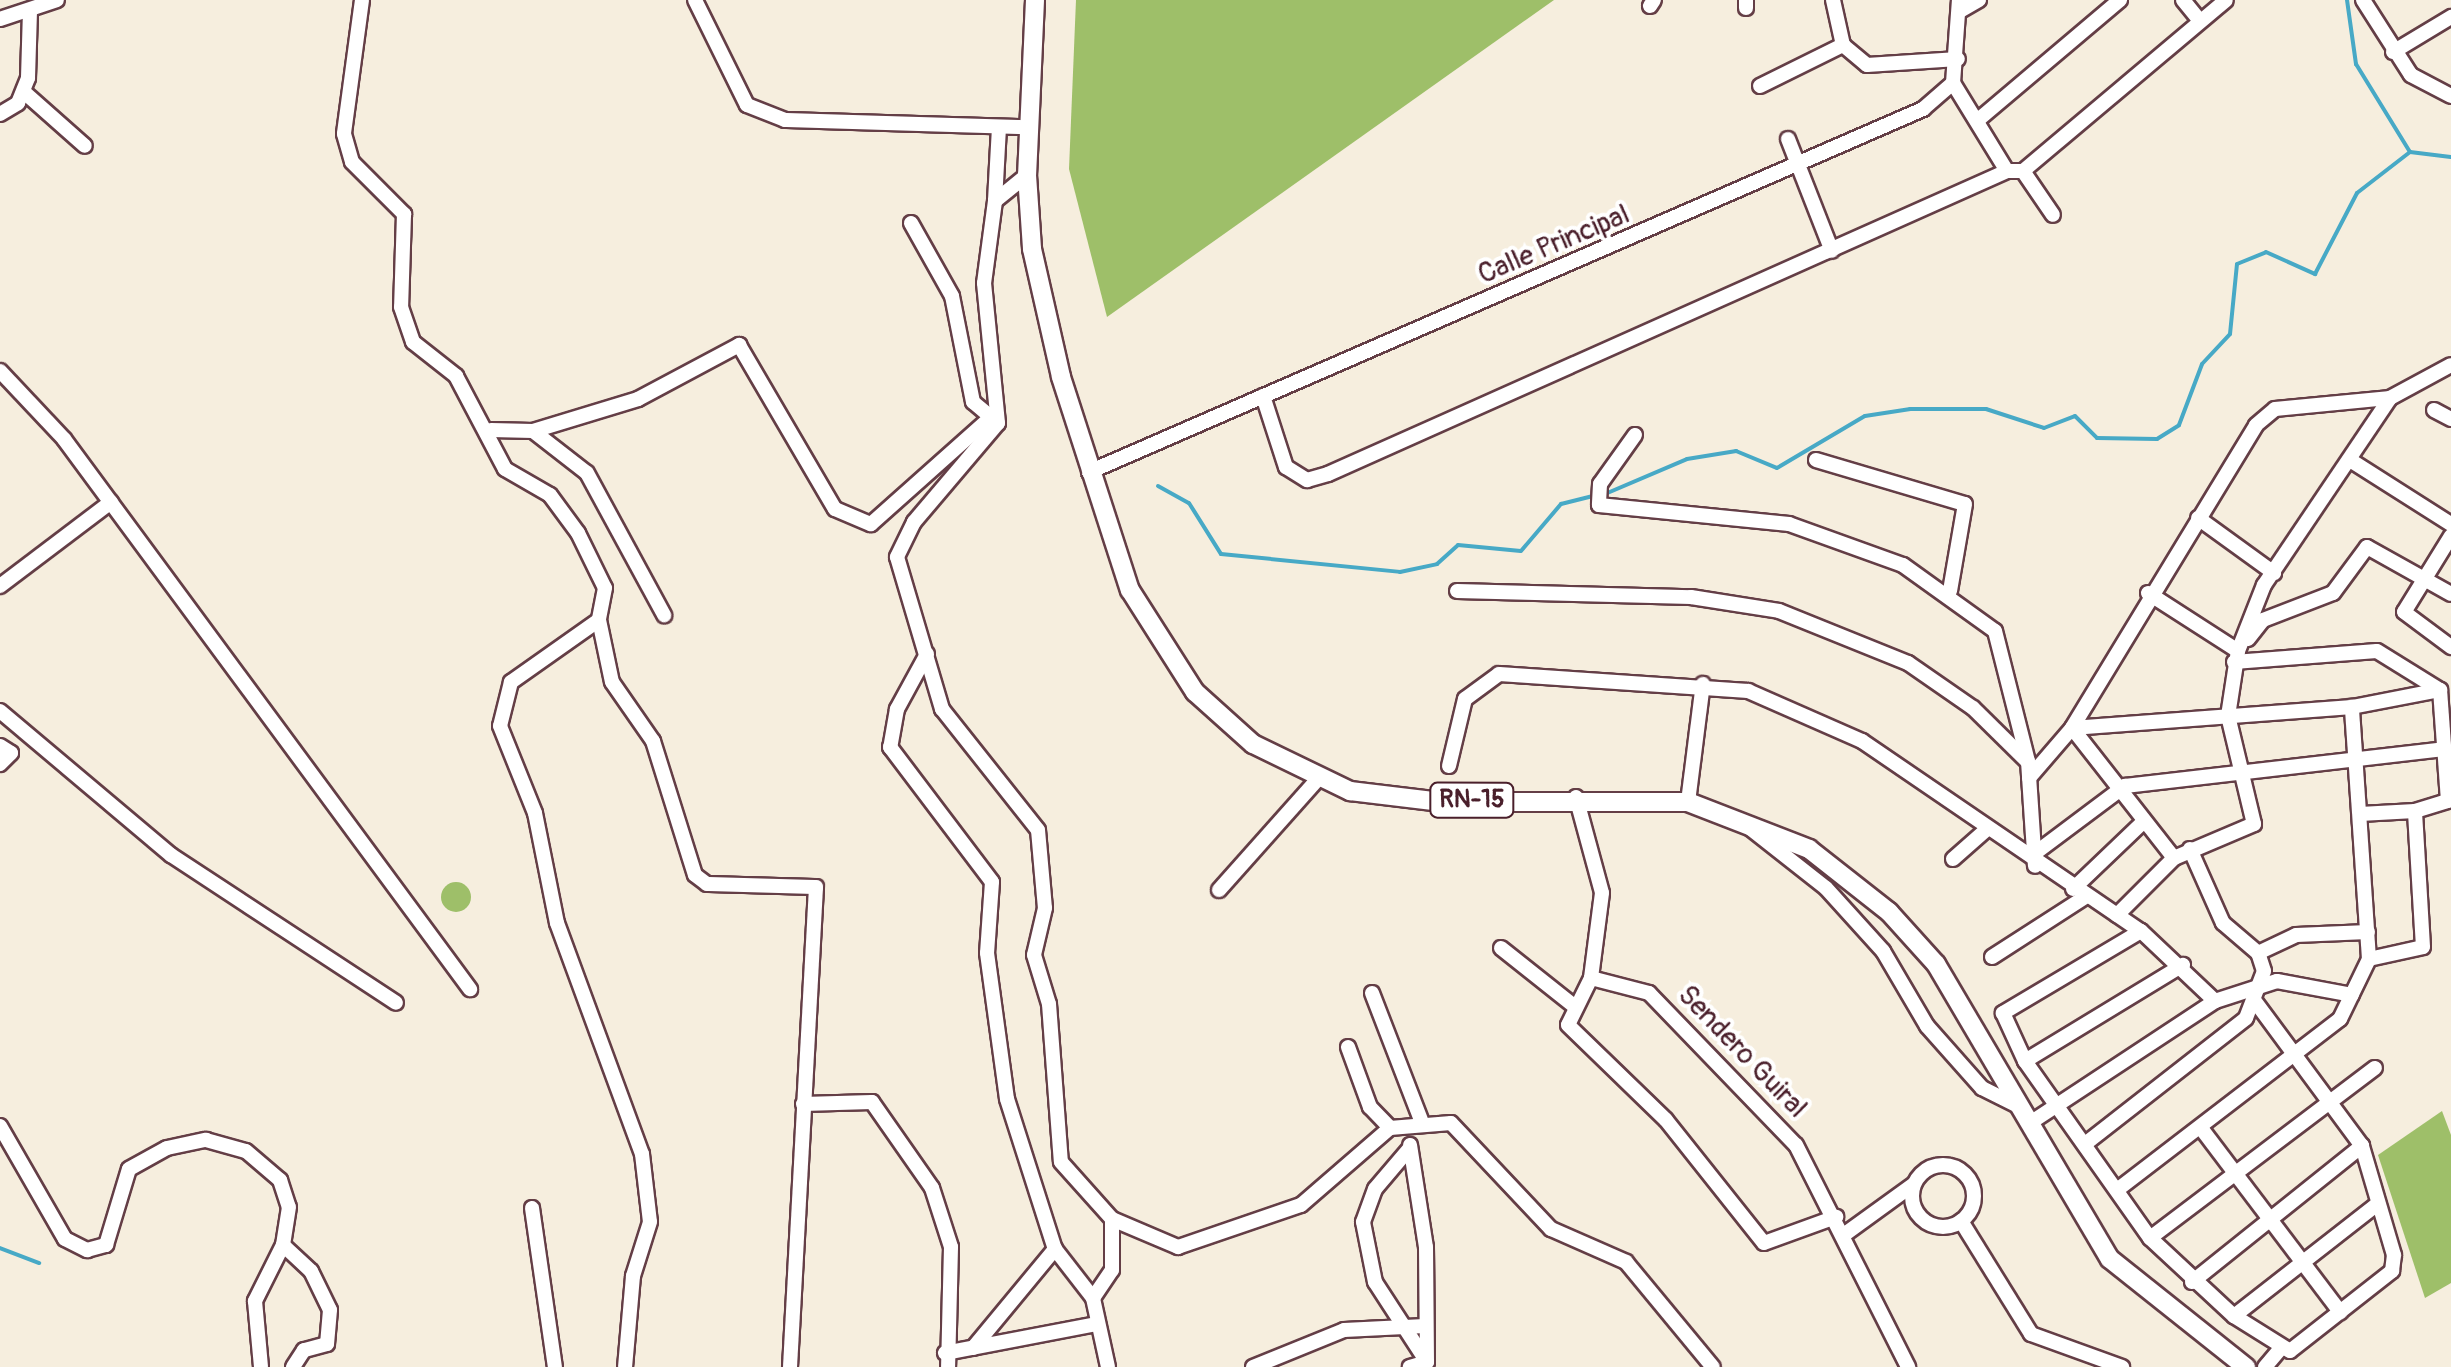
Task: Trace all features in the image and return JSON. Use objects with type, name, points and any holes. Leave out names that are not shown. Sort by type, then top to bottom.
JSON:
[{"type":"main road","name":"RN-15","points":[[1034,0],[1026,175],[1032,249],[1089,472],[1130,590],[1168,659],[1253,744],[1318,779],[1392,798],[1576,796],[1688,802],[1809,850],[1889,912],[1936,964],[2110,1259],[2246,1367]]},
{"type":"street","points":[[0,19],[57,0]]},
{"type":"street","points":[[362,0],[344,134],[352,162],[404,214],[401,307],[413,342],[456,376],[491,430],[505,470],[550,495],[578,533],[605,588],[598,620],[612,682],[653,741],[695,875],[816,887],[790,1367]]},
{"type":"street","points":[[695,0],[747,105],[785,120],[1028,127]]},
{"type":"street","points":[[1833,0],[1843,45],[1882,71],[1958,59]]},
{"type":"street","points":[[1979,0],[1960,5],[1958,59],[1952,83],[2007,171]]},
{"type":"street","points":[[1978,120],[2120,0]]},
{"type":"street","points":[[2183,0],[2199,20]]},
{"type":"street","points":[[1263,396],[1286,466],[1307,480],[2007,171],[2023,172],[2226,0]]},
{"type":"street","points":[[2364,0],[2393,52],[2451,96]]},
{"type":"street","points":[[0,114],[24,92],[30,12]]},
{"type":"street","points":[[2393,52],[2451,17]]},
{"type":"street","points":[[1760,86],[1843,45]]},
{"type":"street","name":"Calle Principal","points":[[1089,472],[1801,166],[1923,108],[1952,83]]},
{"type":"street","points":[[24,92],[85,146]]},
{"type":"street","points":[[999,127],[984,283],[993,421],[914,522],[897,557],[942,709],[1038,830],[1045,908],[1034,955],[1048,1004],[1052,1132],[1068,1174],[1112,1219],[1185,1245],[1301,1206],[1390,1128]]},
{"type":"street","points":[[1788,139],[1832,250]]},
{"type":"street","points":[[2023,172],[2053,215]]},
{"type":"street","points":[[994,201],[1026,175]]},
{"type":"street","points":[[910,224],[952,296],[966,379],[993,421]]},
{"type":"street","points":[[491,430],[532,432],[638,398],[739,345],[835,509],[871,524],[993,421]]},
{"type":"street","points":[[2029,778],[2072,728],[2228,462],[2275,409],[2390,398],[2451,365]]},
{"type":"street","points":[[0,371],[111,502],[470,989]]},
{"type":"street","points":[[2117,915],[2174,858],[2254,824],[2234,766],[2228,716],[2236,656],[2274,573],[2390,398]]},
{"type":"street","points":[[2434,410],[2451,419]]},
{"type":"street","points":[[532,432],[587,473],[664,616]]},
{"type":"street","points":[[1635,434],[1600,484],[1606,508],[1790,524],[1950,591],[2002,640],[2028,761],[2034,860]]},
{"type":"street","points":[[1816,460],[1965,504],[1950,591]]},
{"type":"street","points":[[2350,460],[2451,524]]},
{"type":"street","points":[[0,586],[111,502]]},
{"type":"street","points":[[2198,518],[2274,573]]},
{"type":"street","points":[[2451,536],[2421,577],[2405,621],[2451,648]]},
{"type":"street","points":[[2236,656],[2263,620],[2333,593],[2367,547],[2451,594]]},
{"type":"street","points":[[1457,592],[1691,597],[1779,612],[1908,663],[1974,708],[2028,761]]},
{"type":"street","points":[[2148,593],[2236,656],[2376,651],[2440,690]]},
{"type":"street","points":[[598,620],[510,682],[500,726],[534,812],[557,924],[642,1154],[650,1222],[625,1367]]},
{"type":"street","points":[[928,654],[897,709],[890,747],[992,882],[987,953],[998,1049],[1056,1249],[1093,1298],[1108,1367]]},
{"type":"street","points":[[1449,766],[1464,699],[1499,674],[1704,684],[1748,690],[1862,741],[2079,893],[2141,931],[2183,965],[2215,1001]]},
{"type":"street","points":[[1688,802],[1704,684]]},
{"type":"street","points":[[2072,728],[2352,707],[2440,690]]},
{"type":"street","points":[[2360,814],[2447,805],[2440,690]]},
{"type":"street","points":[[2117,1190],[2298,1057],[2340,1020],[2369,959],[2352,707]]},
{"type":"street","points":[[0,712],[171,855],[396,1003]]},
{"type":"street","points":[[2072,728],[2140,825],[2174,858]]},
{"type":"street","points":[[0,746],[11,756],[0,764]]},
{"type":"street","points":[[2034,860],[2113,790],[2234,766],[2444,749]]},
{"type":"street","points":[[1219,890],[1318,779]]},
{"type":"street","points":[[1576,796],[1602,894],[1591,978],[1573,1005],[1568,1025],[1666,1120],[1764,1243],[1836,1217]]},
{"type":"street","points":[[2369,959],[2424,947],[2415,811]]},
{"type":"street","points":[[1738,819],[1826,888],[1884,951],[1969,1074],[2026,1115],[2058,1106],[2215,1001],[2256,995],[2277,981],[2352,995]]},
{"type":"street","points":[[1992,957],[2079,893],[2140,825]]},
{"type":"street","points":[[1953,859],[1987,829]]},
{"type":"street","points":[[2190,848],[2223,923],[2258,953]]},
{"type":"street","points":[[2141,931],[2004,1009],[2025,1062],[2150,1238],[2192,1282],[2280,1349]]},
{"type":"street","points":[[2258,953],[2296,934],[2368,932]]},
{"type":"street","points":[[1501,948],[1573,1005]]},
{"type":"street","points":[[2085,1144],[2246,1018],[2256,995],[2258,953]]},
{"type":"street","points":[[2025,1062],[2183,965]]},
{"type":"street","name":"Sendero Guiral","points":[[1591,978],[1649,993],[1796,1145],[1836,1217],[1908,1367]]},
{"type":"street","points":[[1372,994],[1421,1120]]},
{"type":"street","points":[[2256,995],[2362,1146],[2392,1271],[2340,1312],[2280,1349],[2265,1367]]},
{"type":"street","points":[[1348,1047],[1370,1107],[1390,1128],[1408,1132]]},
{"type":"street","points":[[2150,1238],[2375,1068]]},
{"type":"street","points":[[803,1104],[872,1102],[932,1188],[951,1247],[946,1360],[973,1348],[1098,1324]]},
{"type":"street","points":[[1408,1132],[1421,1120]]},
{"type":"street","points":[[1421,1120],[1451,1124],[1551,1229],[1626,1262],[1712,1367]]},
{"type":"street","points":[[0,1126],[76,1246],[106,1244],[129,1168],[206,1140],[246,1151],[280,1180],[288,1207],[284,1246],[255,1301],[261,1367]]},
{"type":"street","points":[[2201,1128],[2340,1312]]},
{"type":"street","points":[[1408,1132],[1426,1246],[1428,1365]]},
{"type":"street","points":[[2192,1282],[2362,1146]]},
{"type":"street","points":[[1409,1148],[1362,1222],[1376,1282],[1399,1327],[1428,1365]]},
{"type":"street","points":[[1844,1234],[1935,1166],[1962,1172],[1974,1196],[1962,1221]]},
{"type":"street","points":[[1914,1184],[1924,1221],[1962,1221]]},
{"type":"street","points":[[2234,1316],[2376,1205]]},
{"type":"street","points":[[532,1208],[555,1367]]},
{"type":"street","points":[[1093,1298],[1112,1270],[1112,1219]]},
{"type":"street","points":[[1962,1221],[2031,1334],[2122,1367]]},
{"type":"street","points":[[284,1246],[311,1271],[330,1310],[327,1344],[304,1350],[294,1367]]},
{"type":"street","points":[[973,1348],[1056,1249]]},
{"type":"street","points":[[1252,1367],[1344,1330],[1425,1326]]},
{"type":"street","points":[[1410,1367],[1428,1365]]},
{"type":"green space","points":[[1076,0],[1554,0],[1107,317],[1069,169]]},
{"type":"green space","points":[[456,882],[470,891],[471,897],[462,911],[456,912],[442,903],[441,897],[450,883]]},
{"type":"green space","points":[[2442,1111],[2451,1135],[2451,1283],[2425,1298],[2378,1155]]},
{"type":"waterway","points":[[2347,0],[2356,64],[2410,152]]},
{"type":"waterway","points":[[1605,494],[1687,459],[1736,451],[1777,468],[1865,416],[1910,409],[1986,409],[2044,428],[2075,416],[2097,438],[2157,439],[2179,425],[2202,364],[2230,334],[2237,264],[2266,252],[2315,274],[2357,193],[2410,152],[2451,157]]},
{"type":"waterway","points":[[1158,486],[1189,503],[1221,554],[1400,572],[1437,564],[1458,545],[1521,551],[1561,504],[1596,495]]},
{"type":"waterway","points":[[0,1248],[39,1263]]}]
